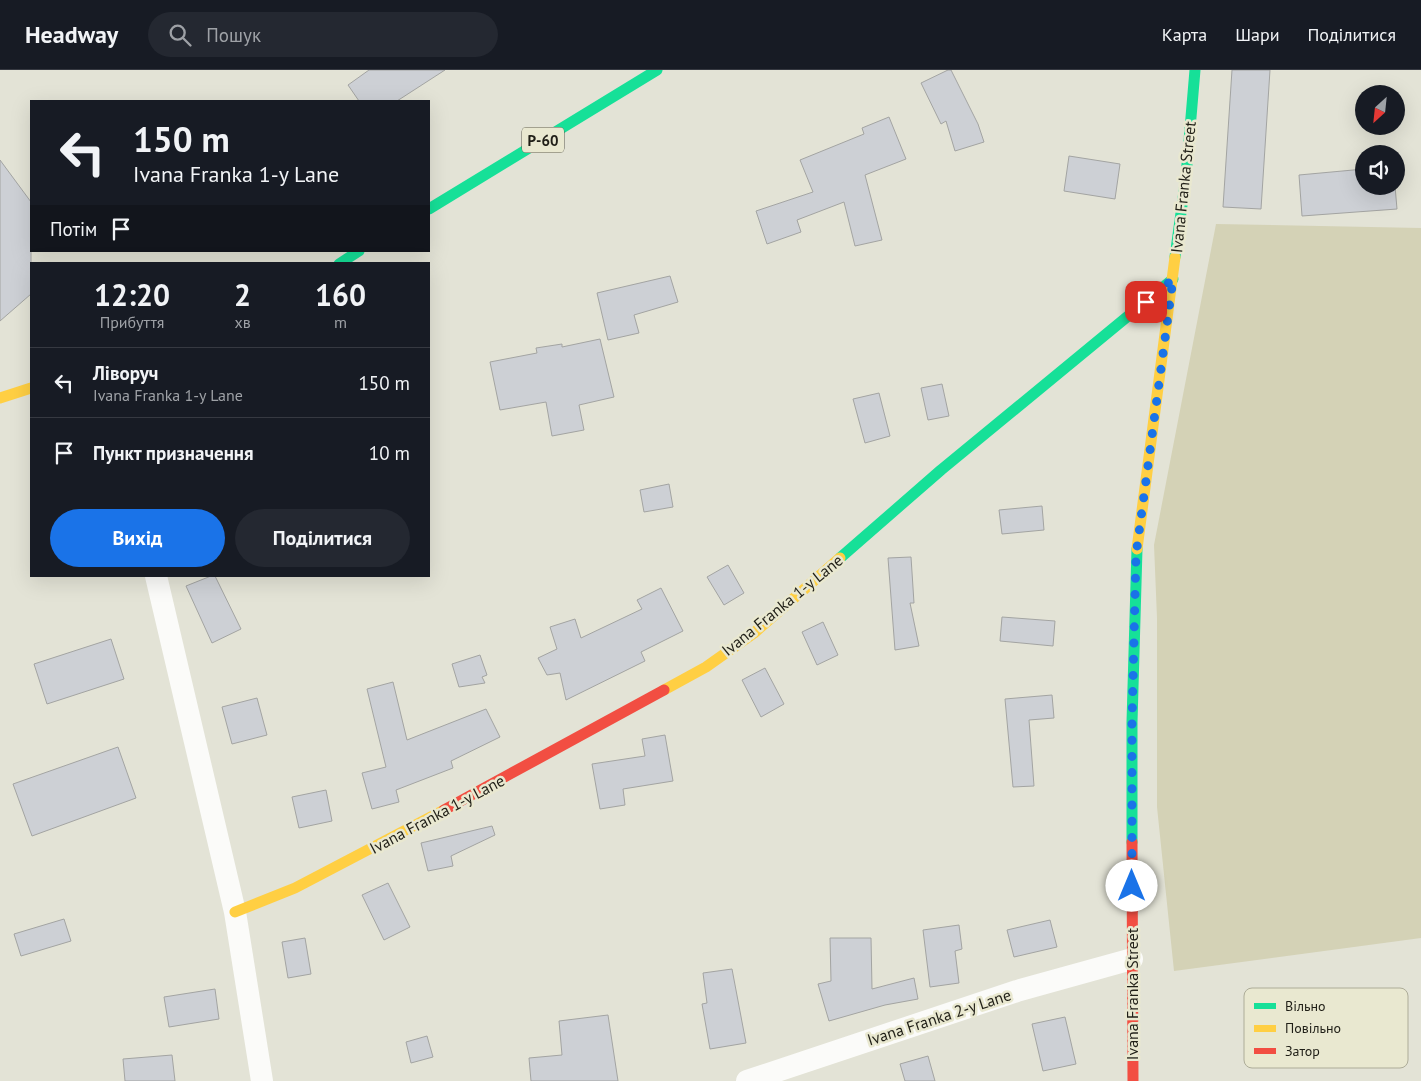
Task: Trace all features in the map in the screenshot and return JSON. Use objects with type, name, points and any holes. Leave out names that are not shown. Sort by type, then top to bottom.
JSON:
[{"type":"street","name":"Р-60","points":[[430,208],[657,70]]},
{"type":"street","name":"Ivana Franka Street","points":[[1133,1081],[1132,722],[1136,555],[1186,176],[1195,70]]},
{"type":"street","points":[[342,262],[357,252]]},
{"type":"street","name":"Ivana Franka 1-y Lane","points":[[236,912],[295,888],[374,848],[706,666],[754,633],[941,470],[1173,279]]},
{"type":"street","points":[[0,398],[30,388]]},
{"type":"street","points":[[156,577],[236,912],[262,1081]]},
{"type":"street","name":"Ivana Franka 2-y Lane","points":[[747,1081],[1016,991],[1132,959]]},
{"type":"shaded area","points":[[1216,224],[1421,228],[1421,938],[1174,971],[1157,807],[1157,618],[1154,545]]},
{"type":"building","points":[[369,70],[445,70],[399,100],[358,100],[348,85]]},
{"type":"building","points":[[951,70],[978,124],[984,142],[955,151],[946,121],[941,124],[921,83]]},
{"type":"building","points":[[1232,70],[1270,70],[1261,209],[1223,207]]},
{"type":"building","points":[[889,117],[906,159],[865,175],[882,240],[855,246],[844,202],[797,220],[801,232],[767,244],[756,211],[813,192],[800,160],[864,134],[862,128]]},
{"type":"building","points":[[1069,156],[1120,164],[1115,199],[1064,191]]},
{"type":"building","points":[[0,160],[30,201],[31,262],[30,295],[0,321]]},
{"type":"building","points":[[1355,170],[1355,195],[1396,195],[1397,209],[1302,216],[1299,175]]},
{"type":"building","points":[[670,276],[678,302],[634,315],[639,333],[608,340],[597,293]]},
{"type":"building","points":[[600,339],[614,397],[579,405],[584,430],[552,436],[546,402],[500,410],[490,362],[537,353],[536,348],[562,344],[562,347]]},
{"type":"building","points":[[942,384],[949,416],[928,420],[921,388]]},
{"type":"building","points":[[879,393],[890,436],[865,443],[853,399]]},
{"type":"building","points":[[669,484],[673,507],[644,512],[640,490]]},
{"type":"building","points":[[1042,506],[1044,530],[1002,534],[999,510]]},
{"type":"building","points":[[911,557],[914,603],[910,603],[919,646],[895,650],[888,558]]},
{"type":"building","points":[[728,565],[744,593],[724,605],[707,577]]},
{"type":"building","points":[[208,577],[215,577],[241,629],[212,643],[186,586]]},
{"type":"building","points":[[661,588],[683,631],[641,652],[645,661],[566,700],[560,673],[547,675],[538,658],[557,649],[550,627],[575,619],[581,638],[642,609],[637,600]]},
{"type":"building","points":[[1002,617],[1055,621],[1053,646],[1000,641]]},
{"type":"building","points":[[823,622],[838,655],[817,665],[802,632]]},
{"type":"building","points":[[111,639],[124,679],[47,704],[34,664]]},
{"type":"building","points":[[480,655],[487,675],[482,677],[485,683],[459,687],[452,664]]},
{"type":"building","points":[[765,668],[784,704],[761,717],[742,680]]},
{"type":"building","points":[[393,682],[407,740],[486,709],[500,737],[451,761],[453,768],[396,790],[399,802],[372,809],[362,773],[386,767],[367,689]]},
{"type":"building","points":[[1052,695],[1054,718],[1029,720],[1034,786],[1013,787],[1005,699]]},
{"type":"building","points":[[257,698],[267,735],[232,744],[222,707]]},
{"type":"building","points":[[665,735],[673,781],[623,789],[625,805],[600,809],[592,764],[645,756],[642,739]]},
{"type":"building","points":[[118,747],[136,798],[32,836],[13,784]]},
{"type":"building","points":[[326,790],[332,821],[299,828],[292,797]]},
{"type":"building","points":[[492,826],[495,835],[451,856],[453,866],[428,871],[421,843]]},
{"type":"building","points":[[388,883],[410,927],[384,940],[362,895]]},
{"type":"building","points":[[64,919],[71,941],[21,956],[14,934]]},
{"type":"building","points":[[1050,920],[1057,947],[1014,957],[1007,930]]},
{"type":"building","points":[[959,925],[962,949],[955,951],[959,983],[930,987],[923,930]]},
{"type":"building","points":[[305,938],[311,974],[288,978],[282,942]]},
{"type":"building","points":[[830,938],[871,938],[872,989],[914,978],[918,999],[885,1005],[829,1021],[818,984],[831,981]]},
{"type":"building","points":[[732,969],[746,1043],[710,1049],[702,1004],[707,1003],[703,973]]},
{"type":"building","points":[[215,989],[219,1019],[169,1027],[164,997]]},
{"type":"building","points":[[608,1015],[618,1081],[531,1081],[529,1058],[562,1055],[559,1021]]},
{"type":"building","points":[[1065,1017],[1076,1064],[1043,1071],[1032,1024]]},
{"type":"building","points":[[427,1036],[433,1057],[411,1063],[406,1042]]},
{"type":"building","points":[[172,1055],[175,1081],[125,1081],[123,1059]]},
{"type":"building","points":[[928,1056],[935,1081],[905,1081],[900,1064]]},
{"type":"traffic: fast","points":[[430,208],[657,70]]},
{"type":"traffic: fast","points":[[1175,257],[1186,176],[1195,70]]},
{"type":"traffic: fast","points":[[342,262],[357,252]]},
{"type":"traffic: fast","points":[[840,558],[941,470],[1173,279]]},
{"type":"traffic: fast","points":[[1132,842],[1132,722],[1137,549]]},
{"type":"traffic: slow","points":[[1137,549],[1175,257]]},
{"type":"traffic: slow","points":[[0,398],[30,388]]},
{"type":"traffic: slow","points":[[664,690],[706,667],[754,633],[840,558]]},
{"type":"traffic: slow","points":[[235,912],[295,888],[444,810]]},
{"type":"traffic: jam","points":[[444,810],[664,690]]},
{"type":"traffic: jam","points":[[1132,842],[1133,1081]]},
{"type":"route","points":[[1132,886],[1132,722],[1136,555],[1173,279],[1146,302]]}]
